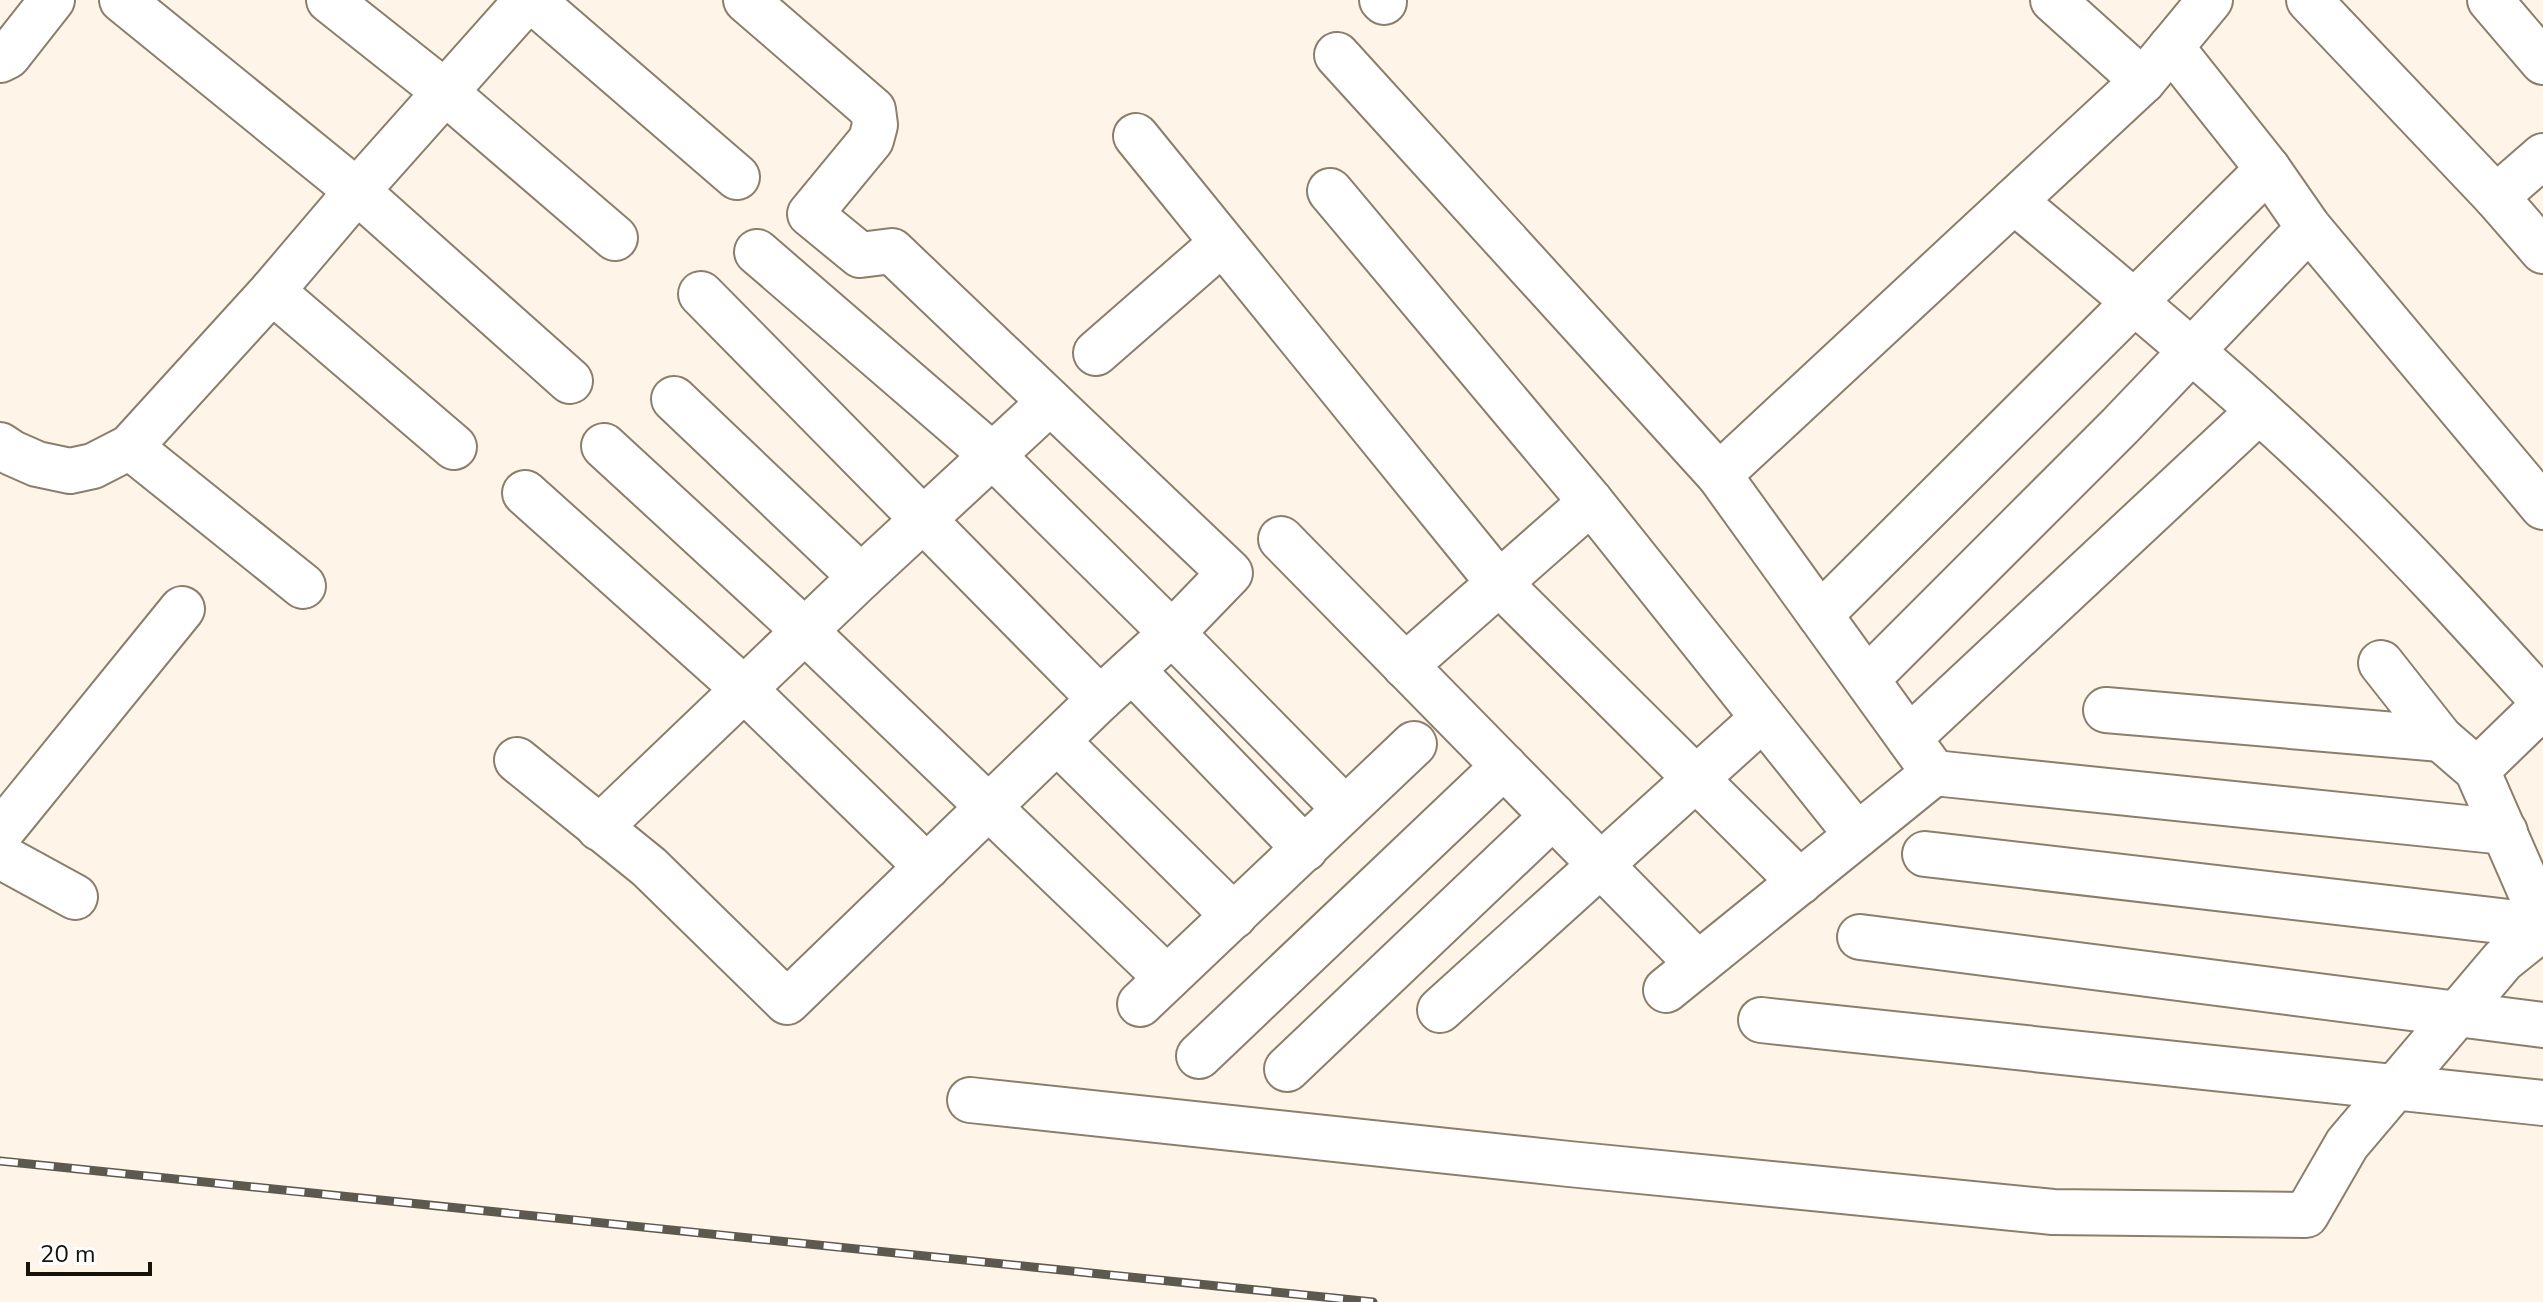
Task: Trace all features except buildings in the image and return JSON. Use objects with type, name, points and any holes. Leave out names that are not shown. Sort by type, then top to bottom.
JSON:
[{"type":"street","points":[[0,60],[15,48],[52,0]]},
{"type":"street","points":[[122,0],[357,191],[570,381]]},
{"type":"street","points":[[329,0],[445,92],[615,238]]},
{"type":"street","points":[[0,445],[37,464],[70,471],[93,466],[130,447],[529,0],[737,177]]},
{"type":"street","points":[[517,760],[649,867],[787,1002],[1172,633],[1230,573],[892,251],[860,255],[810,214],[871,140],[875,125],[873,110],[746,0]]},
{"type":"street","points":[[2053,0],[2143,81]]},
{"type":"street","points":[[1719,475],[2143,81],[2210,0]]},
{"type":"street","points":[[2309,0],[2496,197],[2543,251]]},
{"type":"street","points":[[2490,0],[2543,62]]},
{"type":"street","points":[[2171,47],[2268,169],[2309,228],[2543,507]]},
{"type":"street","points":[[1337,55],[1719,475],[1934,773]]},
{"type":"street","points":[[1136,136],[1499,583],[1800,882]]},
{"type":"street","points":[[2496,197],[2543,156]]},
{"type":"street","points":[[1820,615],[2268,169]]},
{"type":"street","points":[[1330,191],[1591,502],[1857,835]]},
{"type":"street","points":[[2014,201],[2193,350],[2356,501],[2450,599],[2543,704],[2477,770]]},
{"type":"street","points":[[1867,679],[2120,426],[2309,228]]},
{"type":"street","points":[[1096,353],[1222,243]]},
{"type":"street","points":[[757,252],[992,455],[1345,809]]},
{"type":"street","points":[[272,291],[454,447]]},
{"type":"street","points":[[701,294],[1100,699]]},
{"type":"street","points":[[674,399],[861,577]]},
{"type":"street","points":[[599,828],[861,577],[1050,402]]},
{"type":"street","points":[[1909,738],[2259,411]]},
{"type":"street","points":[[604,446],[806,632],[988,808],[1154,991],[1414,744]]},
{"type":"street","points":[[130,447],[303,586]]},
{"type":"street","points":[[525,493],[745,690],[927,867]]},
{"type":"street","points":[[1405,666],[1591,502]]},
{"type":"street","points":[[1281,539],[1600,864],[1682,977],[1934,773],[2505,832]]},
{"type":"street","points":[[0,833],[182,609]]},
{"type":"street","points":[[2381,663],[2441,739],[2477,770],[2543,925]]},
{"type":"street","points":[[1132,670],[1305,849]]},
{"type":"street","points":[[2106,710],[2441,739]]},
{"type":"street","points":[[1440,1010],[1763,718]]},
{"type":"street","points":[[1058,742],[1234,916]]},
{"type":"street","points":[[1199,1056],[1504,766]]},
{"type":"street","points":[[1287,1069],[1553,816]]},
{"type":"street","points":[[1925,854],[2543,925]]},
{"type":"street","points":[[0,856],[75,897]]},
{"type":"street","points":[[970,1100],[2053,1212],[2306,1215],[2347,1144],[2503,960],[2543,925]]},
{"type":"street","points":[[1860,937],[2543,1025]]},
{"type":"street","points":[[1761,1020],[2543,1103]]},
{"type":"railway","points":[[0,1161],[1373,1302]]}]
